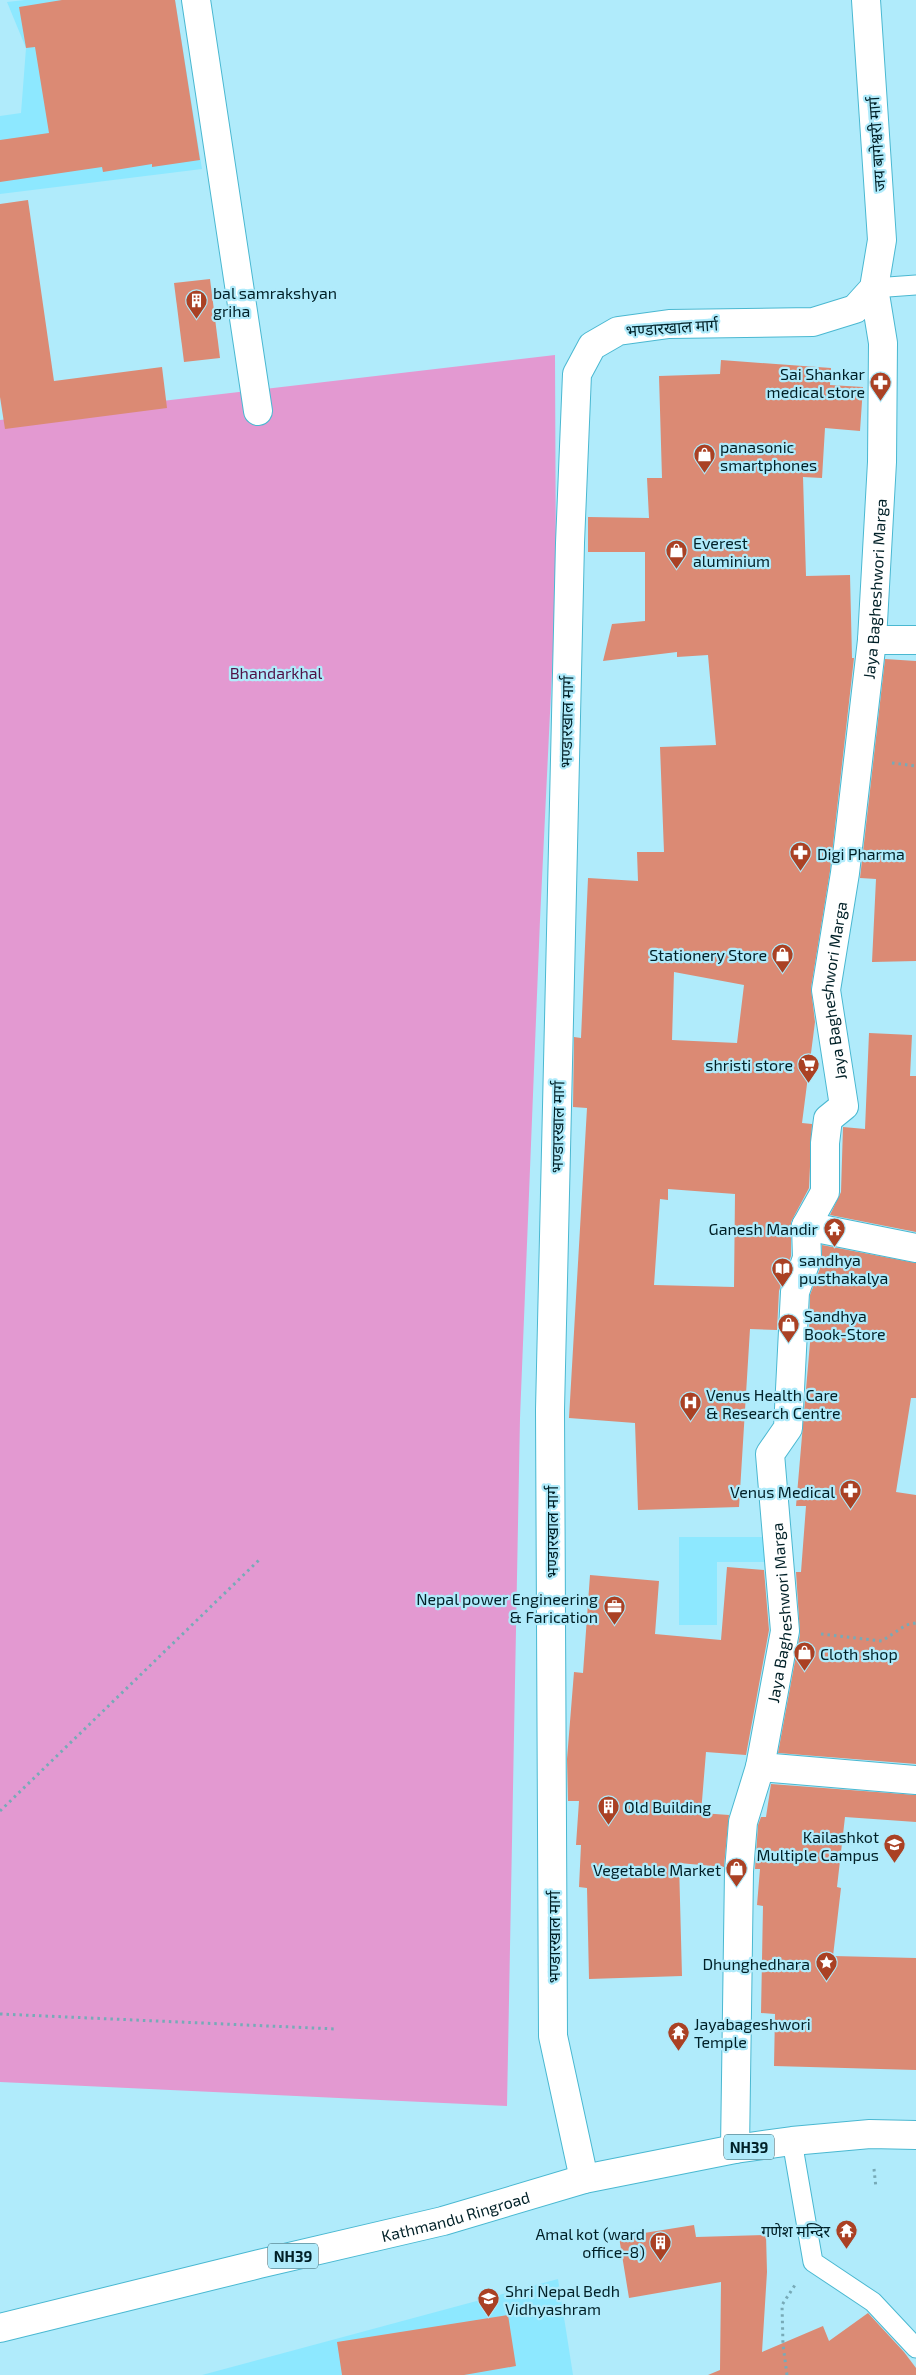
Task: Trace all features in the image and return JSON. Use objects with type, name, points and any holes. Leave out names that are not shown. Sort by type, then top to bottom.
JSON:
[{"type":"main road","points":[[196,0],[258,411]]},
{"type":"main road","name":"जय बागेश्वरी मार्ग","points":[[866,0],[882,240],[874,288]]},
{"type":"main road","name":"भण्डारखाल मार्ग","points":[[584,2179],[553,2036],[550,1420],[570,543],[577,374],[592,346],[618,331],[669,324],[813,322],[855,309],[874,288]]},
{"type":"main road","name":"Jaya Bagheshwori Marga","points":[[735,2149],[739,1871],[743,1822],[760,1767],[785,1631],[770,1454],[788,1428],[795,1292],[807,1258],[806,1226],[825,1192],[825,1143],[828,1119],[844,1106],[826,990],[847,854],[872,640],[882,462],[883,342],[874,288]]},
{"type":"main road","points":[[872,640],[916,640]]},
{"type":"main road","points":[[806,1226],[916,1248]]},
{"type":"main road","points":[[760,1767],[916,1780]]},
{"type":"main road","name":"Kathmandu Ringroad","points":[[0,2328],[443,2221],[584,2179],[735,2149],[792,2141],[870,2134],[916,2135]]},
{"type":"lane","points":[[874,288],[916,285]]},
{"type":"lane","points":[[792,2141],[813,2262],[873,2302],[916,2348]]},
{"type":"path","points":[[0,1811],[259,1560]]},
{"type":"path","points":[[785,1631],[882,1641],[906,1625],[916,1623]]},
{"type":"path","points":[[0,2014],[336,2029]]},
{"type":"path","points":[[787,2375],[783,2345],[782,2305],[813,2262]]},
{"type":"shaded area","points":[[25,0],[175,0],[202,169],[0,194],[0,116],[21,113],[26,48],[7,2]]},
{"type":"shaded area","points":[[679,1537],[764,1537],[764,1562],[717,1562],[717,1625],[679,1625]]},
{"type":"shaded area","name":"Shri Nepal Bedh Vidhyashram","points":[[558,2279],[573,2375],[202,2375]]},
{"type":"green space","name":"Bhandarkhal","points":[[555,355],[556,589],[540,920],[520,1418],[507,2106],[0,2082],[0,420]]},
{"type":"building","points":[[62,0],[175,0],[200,160],[152,167],[152,164],[103,172],[102,167],[0,182],[0,140],[49,133],[35,47],[26,48],[19,7]]},
{"type":"building","points":[[28,200],[54,381],[162,367],[167,408],[5,429],[0,397],[0,204]]},
{"type":"building","name":"bal samrakshyan griha","points":[[210,279],[220,358],[184,362],[174,283]]},
{"type":"building","points":[[721,360],[831,368],[830,385],[863,387],[860,431],[825,428],[822,478],[803,477],[806,576],[850,575],[852,658],[854,658],[830,871],[811,988],[815,1022],[802,1123],[812,1124],[809,1188],[791,1222],[791,1256],[779,1291],[777,1330],[750,1329],[739,1507],[638,1510],[635,1423],[569,1418],[587,1108],[573,1107],[574,1037],[581,1038],[588,878],[638,881],[637,852],[664,852],[660,747],[716,745],[708,655],[677,657],[677,652],[603,661],[612,624],[645,621],[645,552],[588,552],[588,517],[649,518],[647,478],[662,478],[659,376],[720,374]],"holes":[[[674,972],[744,985],[737,1043],[672,1040]],[[668,1189],[735,1194],[734,1287],[654,1285],[660,1199],[668,1200]]]},
{"type":"building","points":[[885,659],[916,661],[916,961],[872,962],[876,879],[860,878]]},
{"type":"building","points":[[869,1033],[912,1035],[910,1076],[916,1076],[916,1232],[830,1215],[841,1192],[843,1127],[865,1129]]},
{"type":"building","points":[[822,1245],[916,1263],[916,1398],[911,1398],[896,1492],[916,1495],[916,1764],[778,1753],[800,1634],[796,1572],[801,1572],[806,1506],[796,1506],[811,1331],[809,1331],[810,1295],[822,1263]]},
{"type":"building","points":[[727,1567],[764,1570],[769,1630],[746,1755],[706,1752],[701,1813],[729,1815],[724,1867],[679,1863],[682,1976],[589,1979],[587,1888],[579,1887],[581,1845],[576,1845],[579,1801],[568,1801],[567,1759],[574,1672],[583,1673],[590,1575],[659,1581],[655,1634],[721,1640]]},
{"type":"building","points":[[771,1784],[916,1795],[916,1822],[845,1817],[837,1887],[841,1888],[833,1956],[916,1958],[916,2070],[774,2066],[775,2014],[761,2013],[763,1906],[757,1905],[760,1869],[755,1869],[758,1825],[761,1817],[766,1817]]},
{"type":"building","points":[[694,2225],[696,2237],[766,2235],[767,2272],[762,2352],[823,2326],[829,2341],[868,2313],[904,2352],[916,2368],[916,2375],[708,2375],[720,2370],[721,2282],[629,2298],[619,2237]]},
{"type":"building","points":[[508,2315],[516,2366],[464,2375],[342,2375],[337,2342]]},
{"type":"place","name":"bal samrakshyan griha","points":[[197,320]]},
{"type":"place","name":"Sai Shankar medical store","points":[[881,401]]},
{"type":"place","name":"panasonic smartphones","points":[[704,474]]},
{"type":"place","name":"Everest aluminium","points":[[677,570]]},
{"type":"place","name":"Digi Pharma","points":[[801,872]]},
{"type":"place","name":"Stationery Store","points":[[783,973]]},
{"type":"place","name":"shristi store","points":[[809,1083]]},
{"type":"place","name":"Ganesh Mandir","points":[[834,1247]]},
{"type":"place","name":"sandhya pusthakalya","points":[[783,1287]]},
{"type":"place","name":"Sandhya Book-Store","points":[[788,1343]]},
{"type":"place","name":"Venus Health Care & Research Centre","points":[[690,1422]]},
{"type":"place","name":"Venus Medical","points":[[851,1510]]},
{"type":"place","name":"Nepal power Engineering & Farication","points":[[614,1626]]},
{"type":"place","name":"Cloth shop","points":[[804,1672]]},
{"type":"place","name":"Old Building","points":[[608,1825]]},
{"type":"place","name":"Kailashkot Multiple Campus","points":[[895,1864]]},
{"type":"place","name":"Vegetable Market","points":[[737,1888]]},
{"type":"place","name":"Dhunghedhara","points":[[826,1982]]},
{"type":"place","name":"Jayabageshwori Temple","points":[[678,2051]]},
{"type":"place","name":"गणेश मन्दिर","points":[[846,2249]]},
{"type":"place","name":"Amal kot (ward office-8)","points":[[661,2261]]},
{"type":"place","name":"Shri Nepal Bedh Vidhyashram","points":[[489,2318]]}]
